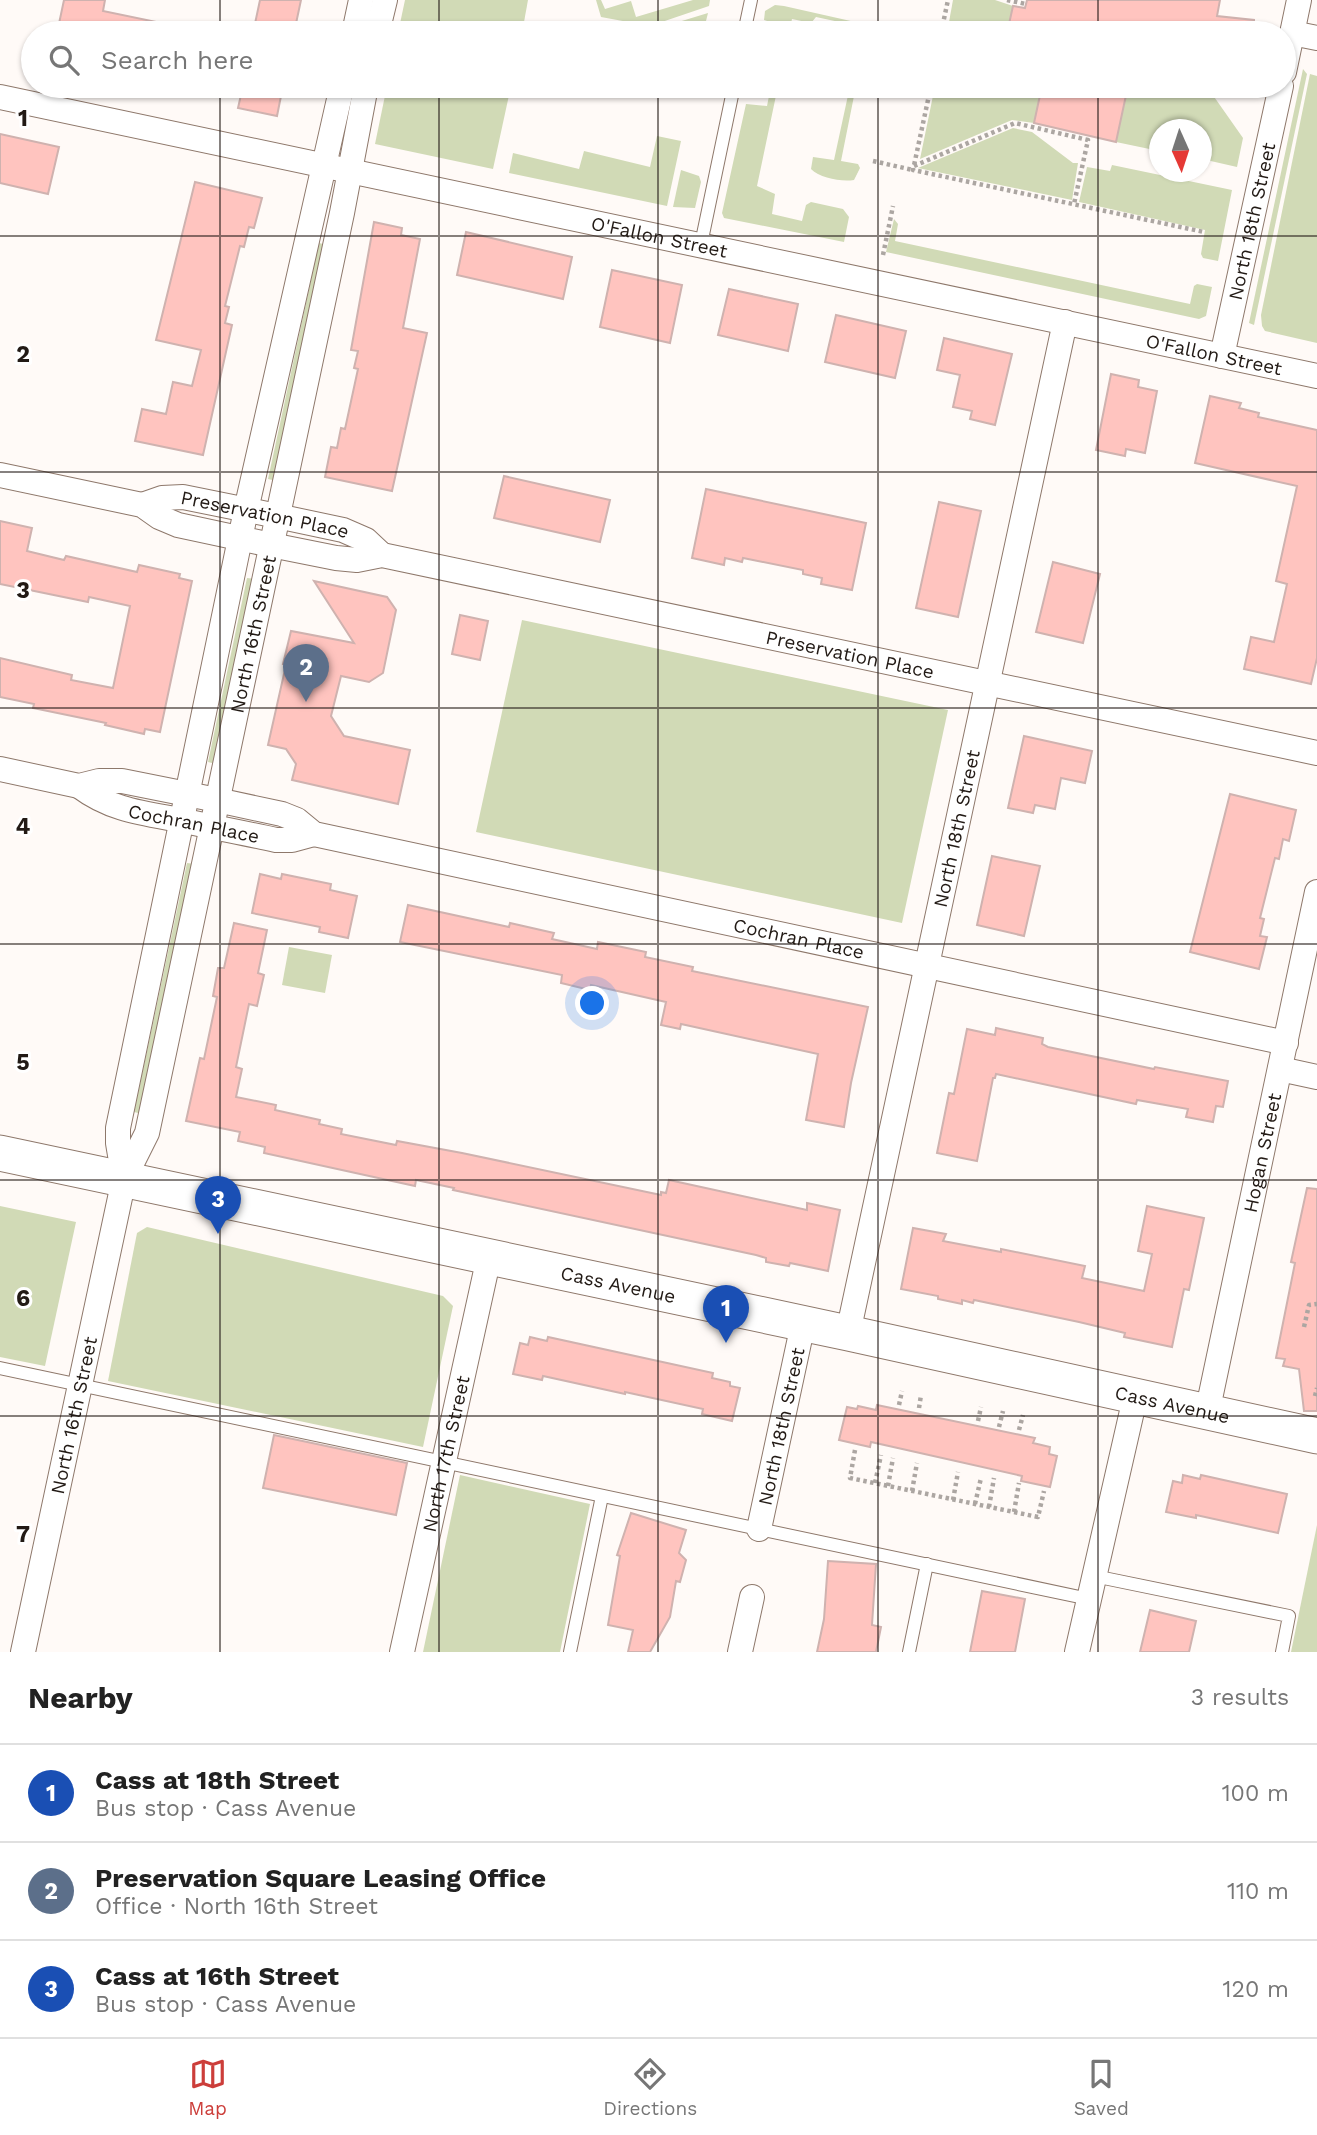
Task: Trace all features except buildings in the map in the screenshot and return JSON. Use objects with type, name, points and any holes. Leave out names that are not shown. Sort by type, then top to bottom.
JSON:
[{"type":"main road","name":"Cass Avenue","points":[[0,1153],[848,1333],[1317,1436]]},
{"type":"street","points":[[357,21],[361,0]]},
{"type":"street","points":[[380,21],[385,0]]},
{"type":"street","points":[[1295,21],[1299,0]]},
{"type":"street","points":[[1296,34],[1317,38]]},
{"type":"street","name":"O'Fallon Street","points":[[0,97],[1317,376]]},
{"type":"street","name":"North 16th Street","points":[[124,1179],[118,1128],[246,510],[339,98]]},
{"type":"street","name":"North 16th Street","points":[[23,1652],[124,1179],[148,1133],[364,98]]},
{"type":"street","name":"North 18th Street","points":[[1222,356],[1278,98]]},
{"type":"street","name":"North 18th Street","points":[[848,1333],[1065,322]]},
{"type":"street","name":"Preservation Place","points":[[0,475],[142,505],[159,517],[178,525],[241,539],[336,558],[357,559],[382,555],[1317,753]]},
{"type":"street","name":"Preservation Place","points":[[142,505],[162,498],[183,497],[277,516],[343,530],[366,540],[382,555]]},
{"type":"street","name":"Cochran Place","points":[[0,769],[79,786],[96,799],[116,807],[182,821],[276,840],[292,840],[314,834]]},
{"type":"street","name":"Cochran Place","points":[[79,786],[99,781],[122,781],[217,800],[282,814],[297,820],[314,834],[1286,1043]]},
{"type":"street","name":"Hogan Street","points":[[1207,1413],[1317,892]]},
{"type":"street","points":[[1280,1069],[1317,1077]]},
{"type":"street","name":"North 17th Street","points":[[402,1652],[488,1257]]},
{"type":"street","name":"North 18th Street","points":[[759,1529],[803,1324]]},
{"type":"street","points":[[1077,1652],[1135,1398]]},
{"type":"street","points":[[740,1652],[752,1597]]},
{"type":"lane","points":[[747,21],[751,0]]},
{"type":"lane","points":[[701,244],[731,98]]},
{"type":"lane","points":[[0,1368],[927,1564],[1289,1616],[1282,1652]]},
{"type":"lane","points":[[570,1652],[603,1496]]},
{"type":"lane","points":[[909,1652],[927,1564]]},
{"type":"path","points":[[944,21],[948,0]]},
{"type":"path","points":[[1007,0],[1026,4]]},
{"type":"path","points":[[913,168],[928,98]]},
{"type":"path","points":[[913,168],[1015,123],[1088,140],[1074,204]]},
{"type":"path","points":[[873,161],[1204,232]]},
{"type":"path","points":[[883,255],[893,206]]},
{"type":"path","points":[[1304,1326],[1309,1305],[1317,1304]]},
{"type":"path","points":[[1315,1396],[1317,1388]]},
{"type":"path","points":[[899,1405],[902,1391]]},
{"type":"path","points":[[919,1408],[922,1395]]},
{"type":"path","points":[[978,1421],[982,1407]]},
{"type":"path","points":[[999,1427],[1003,1411]]},
{"type":"path","points":[[1019,1430],[1023,1415]]},
{"type":"path","points":[[855,1450],[850,1478],[1038,1517],[1044,1491]]},
{"type":"path","points":[[875,1483],[881,1455]]},
{"type":"path","points":[[888,1486],[893,1458]]},
{"type":"path","points":[[912,1491],[917,1463]]},
{"type":"path","points":[[953,1500],[958,1472]]},
{"type":"path","points":[[975,1504],[981,1478]]},
{"type":"path","points":[[989,1507],[994,1478]]},
{"type":"path","points":[[1014,1513],[1019,1483]]},
{"type":"green space","points":[[405,0],[528,0],[524,21],[401,21]]},
{"type":"green space","points":[[596,0],[601,0],[605,9],[631,1],[636,17],[693,0],[710,0],[709,6],[665,21],[623,21],[601,17]]},
{"type":"green space","points":[[953,0],[995,0],[1013,6],[1010,21],[949,21]]},
{"type":"green space","points":[[775,5],[784,6],[851,21],[816,17],[813,21],[767,21],[764,20],[765,11]]},
{"type":"green space","points":[[708,13],[706,21],[682,21]]},
{"type":"green space","points":[[1303,69],[1307,74],[1254,325],[1249,323]]},
{"type":"green space","points":[[1310,74],[1317,76],[1317,343],[1265,331],[1261,315]]},
{"type":"green space","points":[[385,98],[508,98],[493,169],[375,144]]},
{"type":"green space","points":[[769,98],[775,98],[757,186],[775,194],[772,214],[802,221],[806,205],[811,202],[843,209],[849,217],[844,242],[724,218],[722,213],[746,104],[767,106]]},
{"type":"green space","points":[[847,98],[854,98],[841,161],[858,164],[860,168],[854,180],[825,177],[811,169],[813,157],[834,160]]},
{"type":"green space","points":[[933,98],[1039,98],[1034,123],[1012,120],[920,159]]},
{"type":"green space","points":[[1125,98],[1215,98],[1243,138],[1237,167],[1212,161],[1212,119],[1149,119],[1149,149],[1116,142]]},
{"type":"green space","points":[[1013,128],[1032,132],[1073,163],[1078,163],[1072,200],[918,168]]},
{"type":"green space","points":[[657,136],[681,141],[667,206],[509,173],[513,153],[579,169],[584,151],[650,167]]},
{"type":"green space","points":[[1112,165],[1149,173],[1149,182],[1194,182],[1232,190],[1218,261],[1203,258],[1201,254],[1205,230],[1079,202],[1087,167],[1110,171]]},
{"type":"green space","points":[[681,170],[699,176],[701,182],[695,208],[673,207]]},
{"type":"green space","points":[[894,219],[898,224],[895,241],[1190,304],[1194,286],[1197,284],[1212,287],[1206,316],[1199,319],[886,252]]},
{"type":"green space","points":[[319,243],[327,245],[277,481],[268,479]]},
{"type":"green space","points":[[247,578],[256,579],[216,764],[208,762]]},
{"type":"green space","points":[[522,620],[948,710],[902,923],[476,832]]},
{"type":"green space","points":[[187,863],[195,864],[142,1114],[134,1112]]},
{"type":"green space","points":[[289,947],[332,955],[325,993],[282,985]]},
{"type":"green space","points":[[0,1206],[76,1222],[45,1366],[0,1357]]},
{"type":"green space","points":[[147,1227],[443,1296],[453,1306],[423,1447],[108,1381],[137,1233]]},
{"type":"green space","points":[[460,1475],[590,1504],[560,1652],[423,1652]]},
{"type":"green space","points":[[1317,1525],[1317,1652],[1291,1652]]},
{"type":"place","name":"Preservation Square Leasing Office","points":[[306,702]]},
{"type":"place","name":"Cass at 16th Street","points":[[218,1234]]},
{"type":"place","name":"Cass at 18th Street","points":[[726,1343]]}]
